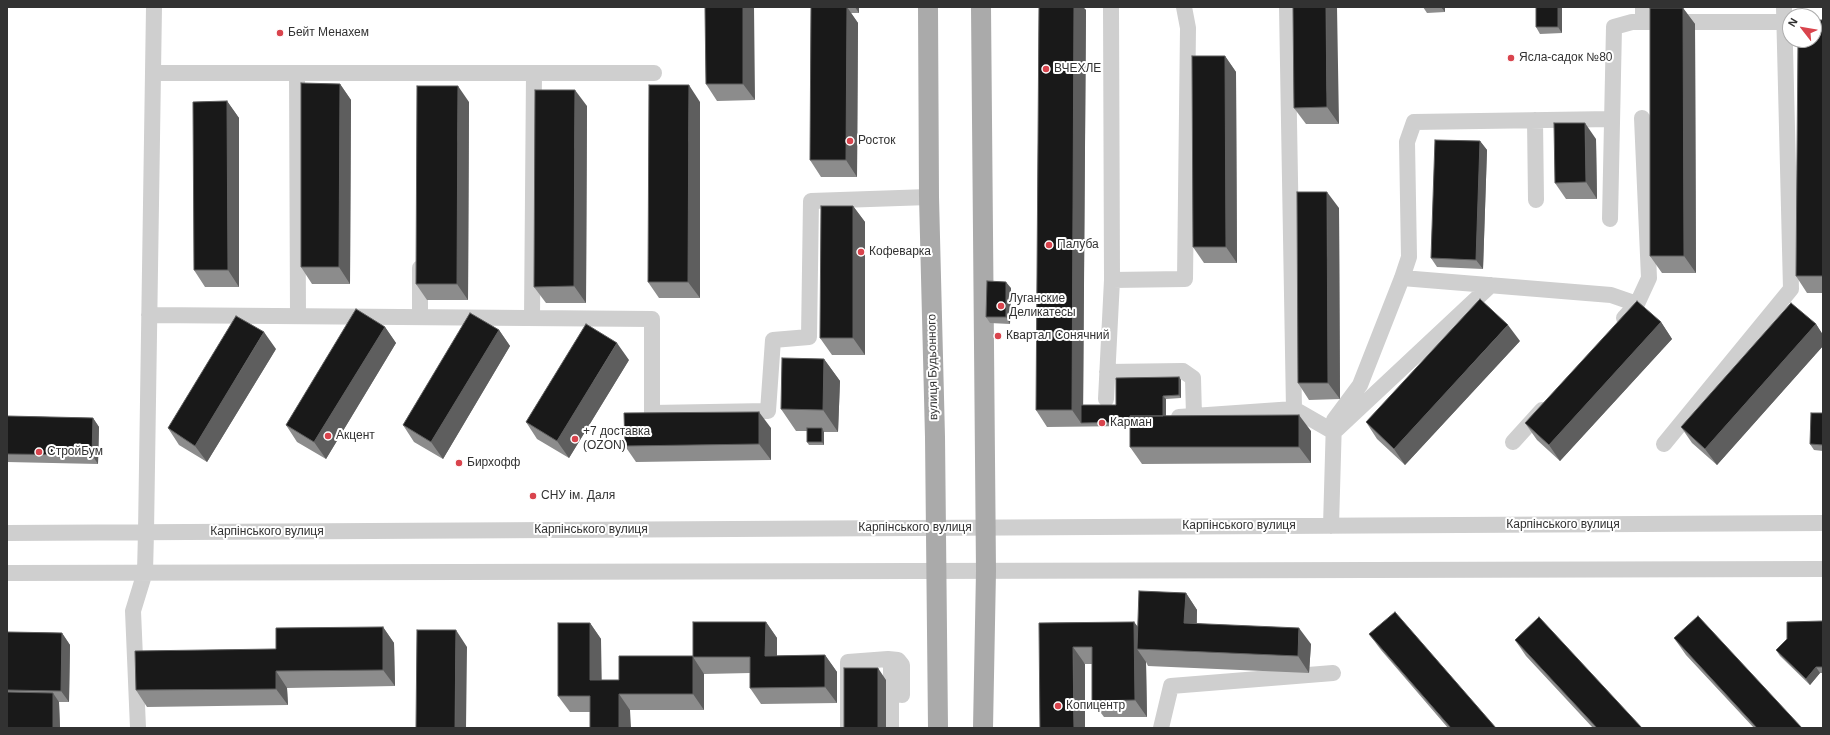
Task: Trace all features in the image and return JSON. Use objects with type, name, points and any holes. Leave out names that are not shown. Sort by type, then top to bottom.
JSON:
[{"type":"main road","name":"вулиця Будьонного","points":[[928,7],[929,197],[936,528],[938,728]]},
{"type":"main road","points":[[981,7],[986,528],[983,728]]},
{"type":"street","points":[[138,728],[133,612],[144,572],[146,532],[154,7]]},
{"type":"street","points":[[1106,399],[1112,280],[1111,7]]},
{"type":"street","points":[[1112,280],[1185,279],[1188,28],[1184,7]]},
{"type":"street","points":[[1287,7],[1294,409]]},
{"type":"street","points":[[1610,219],[1614,27],[1632,22],[1643,14],[1782,17]]},
{"type":"street","points":[[1664,444],[1790,289],[1786,48]]},
{"type":"street","points":[[153,73],[297,72],[419,80],[534,73],[654,73]]},
{"type":"street","points":[[297,72],[298,316]]},
{"type":"street","points":[[532,318],[534,73]]},
{"type":"street","points":[[1617,327],[1637,304],[1649,278],[1642,118]]},
{"type":"street","points":[[1331,526],[1334,420],[1360,384],[1409,257],[1407,142],[1414,122],[1612,119]]},
{"type":"street","points":[[1535,120],[1536,200]]},
{"type":"street","points":[[149,315],[652,319],[652,413],[768,410],[773,340],[809,337],[811,201],[929,197]]},
{"type":"street","points":[[420,254],[420,317]]},
{"type":"street","points":[[1402,278],[1611,295],[1637,304]]},
{"type":"street","points":[[1334,432],[1491,285]]},
{"type":"street","points":[[1107,372],[1183,371],[1193,378],[1186,416],[1294,409],[1334,432]]},
{"type":"street","points":[[1513,442],[1554,396]]},
{"type":"street","name":"Карпінського вулиця","points":[[7,533],[1823,523]]},
{"type":"street","points":[[7,573],[1823,569]]},
{"type":"street","points":[[848,728],[848,662],[888,659],[898,660],[902,665],[902,705],[891,725]]},
{"type":"street","points":[[1160,728],[1171,686],[1333,673]]},
{"type":"building","points":[[705,7],[743,7],[743,84],[706,84]]},
{"type":"building","points":[[811,7],[847,7],[846,160],[810,160]]},
{"type":"building","points":[[1039,7],[1074,7],[1072,410],[1036,410]]},
{"type":"building","points":[[1293,7],[1326,7],[1327,107],[1294,108]]},
{"type":"building","points":[[1536,7],[1558,7],[1558,27],[1536,27]]},
{"type":"building","points":[[1650,8],[1683,8],[1684,256],[1650,256]]},
{"type":"building","points":[[1823,20],[1823,276],[1796,276],[1798,48],[1822,48]]},
{"type":"building","points":[[1192,56],[1225,56],[1226,247],[1193,247]]},
{"type":"building","points":[[301,83],[340,84],[339,267],[301,267]]},
{"type":"building","points":[[649,85],[689,85],[688,282],[648,282]]},
{"type":"building","points":[[417,86],[458,86],[457,284],[416,284]]},
{"type":"building","points":[[535,90],[575,90],[574,286],[534,287]]},
{"type":"building","points":[[227,101],[228,270],[194,270],[193,102]]},
{"type":"building","points":[[1554,123],[1585,123],[1586,182],[1555,183]]},
{"type":"building","points":[[1435,140],[1480,141],[1476,260],[1431,258]]},
{"type":"building","points":[[1297,192],[1327,192],[1328,383],[1298,383]]},
{"type":"building","points":[[821,206],[853,206],[853,338],[820,338]]},
{"type":"building","name":"Луганские Деликатесы","points":[[987,281],[1006,282],[1006,317],[986,317]]},
{"type":"building","points":[[1480,299],[1508,325],[1394,449],[1366,422]]},
{"type":"building","points":[[1637,301],[1661,322],[1549,445],[1525,423]]},
{"type":"building","points":[[1791,303],[1816,324],[1705,449],[1681,427]]},
{"type":"building","points":[[356,309],[385,327],[314,442],[286,425]]},
{"type":"building","points":[[470,313],[499,330],[431,442],[403,425]]},
{"type":"building","points":[[236,316],[264,332],[195,446],[168,428]]},
{"type":"building","points":[[586,324],[617,343],[557,441],[526,422]]},
{"type":"building","points":[[782,358],[824,359],[823,410],[781,409]]},
{"type":"building","points":[[1179,377],[1179,395],[1163,396],[1163,416],[1130,416],[1130,422],[1081,423],[1081,405],[1116,405],[1116,378]]},
{"type":"building","points":[[759,412],[759,444],[625,446],[624,413]]},
{"type":"building","points":[[1811,413],[1823,413],[1823,445],[1810,444]]},
{"type":"building","points":[[1299,415],[1299,447],[1130,447],[1130,416]]},
{"type":"building","points":[[7,416],[93,418],[92,455],[7,454]]},
{"type":"building","points":[[807,428],[822,428],[822,442],[807,442]]},
{"type":"building","points":[[1139,591],[1186,593],[1184,623],[1299,628],[1298,656],[1137,649]]},
{"type":"building","points":[[1395,612],[1496,728],[1451,728],[1369,634]]},
{"type":"building","points":[[1698,616],[1802,728],[1757,728],[1674,638]]},
{"type":"building","points":[[1539,617],[1642,728],[1597,728],[1515,640]]},
{"type":"building","points":[[1823,621],[1823,667],[1816,667],[1806,679],[1776,650],[1787,639],[1787,622]]},
{"type":"building","points":[[693,622],[766,622],[765,656],[825,655],[825,687],[750,688],[750,657],[693,657]]},
{"type":"building","points":[[1134,622],[1135,700],[1092,701],[1092,647],[1073,647],[1074,728],[1040,728],[1039,623]]},
{"type":"building","points":[[558,623],[590,623],[590,680],[619,680],[619,656],[693,656],[693,694],[619,694],[619,728],[590,728],[590,696],[558,696]]},
{"type":"building","points":[[383,627],[383,670],[276,671],[276,689],[136,690],[135,651],[276,649],[276,628]]},
{"type":"building","points":[[417,630],[456,630],[455,728],[416,728]]},
{"type":"building","points":[[7,632],[62,633],[61,691],[7,690]]},
{"type":"building","points":[[844,668],[878,668],[878,728],[844,728]]},
{"type":"building","points":[[7,692],[53,693],[53,728],[7,728]]},
{"type":"place","name":"Бейт Менахем","points":[[280,33]]},
{"type":"place","name":"Ясла-садок №80","points":[[1511,58]]},
{"type":"place","name":"ВЧЕХЛЕ","points":[[1046,69]]},
{"type":"place","name":"Росток","points":[[850,141]]},
{"type":"place","name":"Палуба","points":[[1049,245]]},
{"type":"place","name":"Кофеварка","points":[[861,252]]},
{"type":"place","name":"Луганские Деликатесы","points":[[1001,306]]},
{"type":"place","name":"Квартал Сонячний","points":[[998,336]]},
{"type":"place","name":"Карман","points":[[1102,423]]},
{"type":"place","name":"Акцент","points":[[328,436]]},
{"type":"place","name":"+7 доставка (OZON)","points":[[575,439]]},
{"type":"place","name":"СтройБум","points":[[39,452]]},
{"type":"place","name":"Бирхофф","points":[[459,463]]},
{"type":"place","name":"СНУ ім. Даля","points":[[533,496]]},
{"type":"place","name":"Копицентр","points":[[1058,706]]}]
